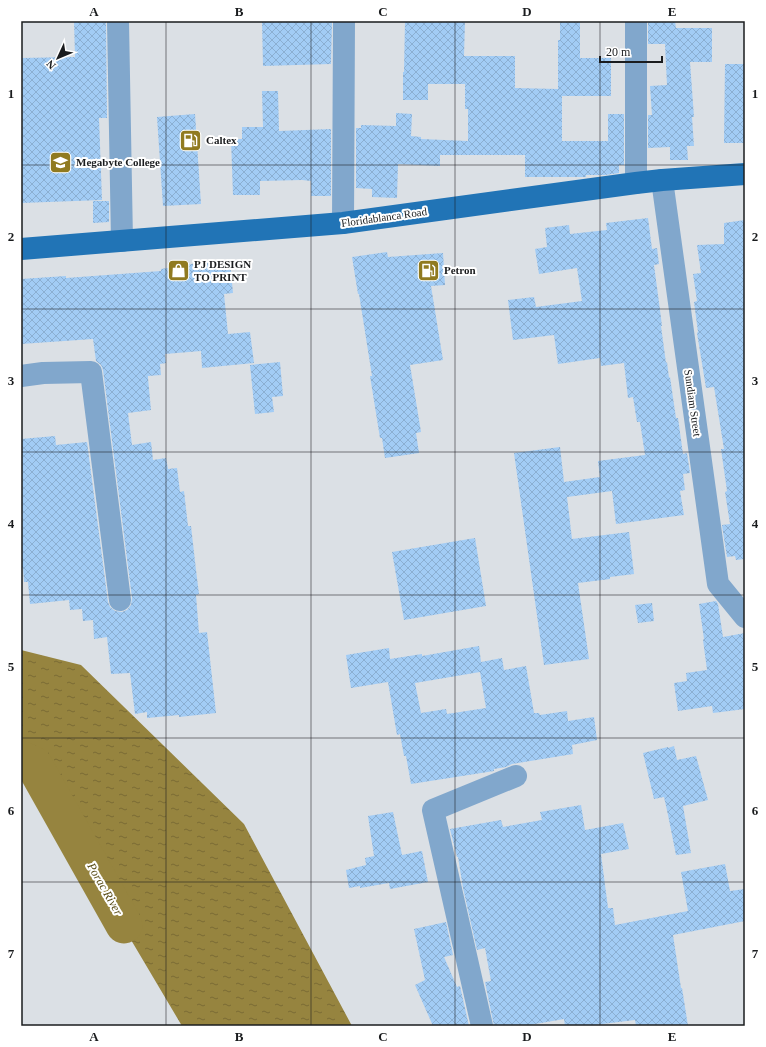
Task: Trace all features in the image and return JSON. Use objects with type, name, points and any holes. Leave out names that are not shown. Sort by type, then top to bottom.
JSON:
[{"type":"main road","name":"Floridablanca Road","points":[[21,249],[343,223],[636,183],[745,174]]},
{"type":"street","points":[[118,21],[122,241]]},
{"type":"street","points":[[343,223],[344,21]]},
{"type":"street","points":[[636,21],[636,183]]},
{"type":"street","name":"Sundiam Street","points":[[662,180],[718,584],[745,617]]},
{"type":"street","points":[[21,376],[43,373],[91,372],[120,600]]},
{"type":"street","points":[[482,1026],[433,810],[516,776]]},
{"type":"water","points":[[21,650],[81,665],[244,824],[352,1026],[182,1026],[121,923],[52,791],[21,765]]},
{"type":"building","points":[[74,21],[106,21],[107,118],[99,118],[102,200],[21,203],[21,58],[75,57]]},
{"type":"building","points":[[262,21],[332,21],[331,64],[263,66]]},
{"type":"building","points":[[405,21],[465,21],[464,56],[515,56],[515,88],[558,89],[558,40],[560,40],[560,21],[580,21],[580,58],[611,58],[611,96],[562,96],[562,141],[608,141],[608,114],[624,114],[624,165],[619,165],[619,173],[586,175],[586,177],[525,177],[525,155],[440,155],[440,166],[398,164],[397,198],[372,197],[372,189],[356,188],[356,128],[361,128],[361,125],[396,126],[396,113],[412,114],[411,136],[421,137],[421,139],[468,141],[468,109],[465,109],[465,84],[428,84],[428,100],[403,100]]},
{"type":"building","points":[[648,21],[675,21],[676,28],[712,28],[712,62],[690,62],[694,117],[692,117],[694,146],[687,146],[688,160],[670,160],[670,147],[648,148],[648,115],[652,115],[650,86],[667,85],[665,44],[648,44]]},
{"type":"building","points":[[725,64],[745,64],[745,143],[724,143]]},
{"type":"building","points":[[262,91],[278,91],[279,131],[331,129],[331,196],[311,196],[311,181],[302,180],[260,181],[260,195],[233,195],[231,139],[242,139],[242,127],[263,127]]},
{"type":"building","points":[[195,114],[201,204],[163,206],[157,117]]},
{"type":"building","points":[[93,201],[109,201],[109,222],[93,223]]},
{"type":"building","points":[[648,218],[652,249],[657,248],[659,264],[654,265],[666,363],[667,362],[669,378],[670,377],[676,418],[678,418],[683,454],[687,453],[690,473],[683,474],[685,490],[680,491],[684,515],[616,524],[612,491],[567,497],[572,539],[629,532],[634,574],[578,583],[589,659],[544,665],[514,453],[560,447],[564,482],[600,477],[598,461],[645,455],[640,422],[637,422],[633,397],[628,398],[624,363],[601,366],[600,358],[558,364],[554,335],[513,340],[508,300],[534,297],[536,307],[582,301],[577,268],[539,274],[535,249],[547,247],[545,228],[569,225],[570,234],[607,230],[606,223]]},
{"type":"building","points":[[745,220],[745,559],[736,560],[735,556],[727,557],[723,532],[722,525],[730,524],[721,449],[724,449],[714,387],[706,388],[697,333],[694,302],[697,301],[693,274],[701,273],[697,245],[724,244],[724,223]]},
{"type":"building","points":[[387,252],[388,257],[443,253],[445,285],[431,286],[443,360],[410,365],[421,432],[416,433],[419,453],[385,458],[382,438],[380,438],[370,376],[372,376],[352,257]]},
{"type":"building","points":[[210,262],[210,264],[230,262],[233,293],[224,294],[228,334],[250,332],[254,363],[202,368],[201,351],[165,354],[166,363],[160,364],[161,375],[148,376],[151,410],[128,413],[132,445],[151,442],[153,460],[166,458],[168,469],[177,468],[180,492],[184,491],[188,526],[191,526],[199,594],[196,595],[199,633],[207,632],[216,713],[179,717],[179,715],[147,718],[147,712],[135,714],[130,673],[111,674],[107,637],[94,639],[93,620],[83,621],[82,609],[70,610],[69,600],[30,604],[28,582],[24,582],[23,568],[21,568],[21,439],[55,436],[56,445],[87,442],[108,602],[110,607],[115,611],[122,612],[127,610],[131,605],[132,598],[103,370],[101,365],[96,361],[93,339],[21,344],[21,279],[66,276],[66,278],[161,271],[161,269],[173,266]]},
{"type":"building","points":[[280,362],[283,396],[272,397],[274,412],[255,414],[250,365]]},
{"type":"building","points":[[475,538],[486,606],[404,620],[392,552]]},
{"type":"building","points":[[716,601],[718,604],[723,637],[745,633],[745,709],[713,713],[712,706],[678,711],[674,683],[687,681],[686,673],[707,670],[699,604]]},
{"type":"building","points":[[652,603],[654,621],[638,623],[635,605]]},
{"type":"building","points":[[479,646],[481,662],[502,658],[504,670],[526,666],[534,713],[539,713],[540,715],[567,711],[568,721],[594,717],[597,740],[572,745],[573,754],[512,764],[506,767],[494,769],[494,771],[411,784],[400,734],[397,735],[388,682],[351,688],[346,655],[389,648],[390,659],[422,654],[422,656]],"holes":[[[480,672],[486,708],[447,714],[446,709],[421,713],[415,683]]]},
{"type":"building","points":[[674,746],[677,760],[696,756],[708,800],[683,806],[691,853],[676,855],[664,797],[654,799],[643,753]]},
{"type":"building","points":[[581,805],[585,830],[623,823],[629,849],[601,854],[608,908],[613,908],[615,925],[688,911],[681,872],[725,864],[730,891],[745,889],[745,921],[673,935],[688,1026],[636,1026],[635,1020],[586,1026],[565,1026],[564,1019],[524,1026],[494,1026],[485,982],[491,981],[485,948],[477,950],[463,888],[458,857],[450,829],[501,820],[503,827],[542,820],[540,812]]},
{"type":"building","points":[[393,812],[402,855],[422,851],[428,882],[390,889],[389,883],[360,888],[360,886],[349,888],[346,870],[366,865],[365,858],[374,856],[368,816]]},
{"type":"building","points":[[446,922],[453,955],[444,957],[457,987],[460,986],[469,1026],[433,1026],[415,985],[425,980],[414,929]]},
{"type":"waterway","name":"Porac River","points":[[21,759],[34,765],[124,925]]},
{"type":"place","name":"Caltex","points":[[190,140]]},
{"type":"place","name":"Megabyte College","points":[[61,162]]},
{"type":"place","name":"PJ DESIGN TO PRINT","points":[[178,270]]},
{"type":"place","name":"Petron","points":[[428,270]]}]
